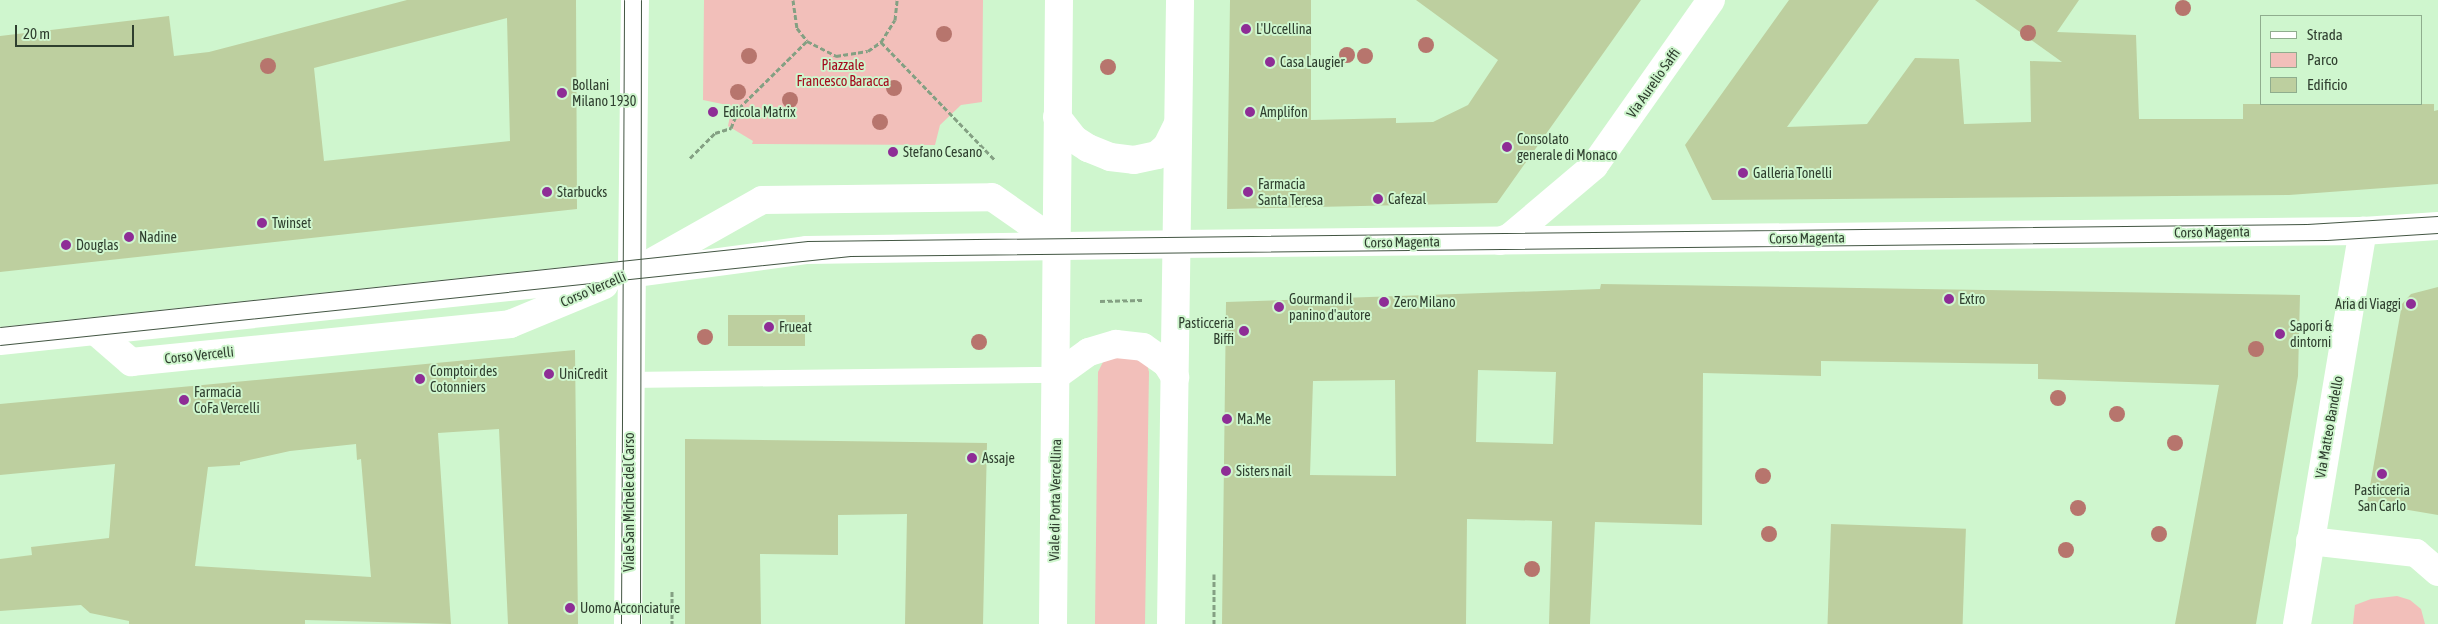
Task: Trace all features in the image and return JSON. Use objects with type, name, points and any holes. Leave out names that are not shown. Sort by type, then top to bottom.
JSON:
[{"type":"street","points":[[629,380],[636,0]]},
{"type":"street","points":[[1057,375],[1059,0]]},
{"type":"street","points":[[1171,624],[1180,0]]},
{"type":"street","name":"Via Aurelio Saffi","points":[[1500,240],[1510,237],[1594,166],[1711,0]]},
{"type":"street","points":[[1057,117],[1074,139],[1088,148],[1110,157],[1134,160],[1157,155],[1167,146],[1179,121]]},
{"type":"street","points":[[632,274],[762,200],[992,197],[1059,244]]},
{"type":"street","name":"Corso Magenta","points":[[1177,244],[2362,231],[2438,226]]},
{"type":"street","name":"Via Matteo Bandello","points":[[2297,624],[2362,231]]},
{"type":"street","points":[[632,274],[807,250],[1059,244],[1177,244]]},
{"type":"street","name":"Corso Vercelli","points":[[0,341],[632,274]]},
{"type":"street","name":"Corso Vercelli","points":[[94,331],[131,362],[510,324],[632,274]]},
{"type":"street","points":[[1057,375],[1089,352],[1116,344],[1143,347],[1166,363],[1175,377]]},
{"type":"street","name":"Viale di Porta Vercellina","points":[[1053,624],[1057,375]]},
{"type":"street","name":"Viale San Michele del Carso","points":[[628,624],[629,380]]},
{"type":"street","points":[[2310,541],[2416,553],[2438,572]]},
{"type":"lane","points":[[629,380],[1057,375]]},
{"type":"path","points":[[793,0],[797,28],[807,41],[836,56],[868,51],[881,42],[895,20],[896,0]]},
{"type":"path","points":[[690,158],[714,133],[730,128],[739,108],[807,41]]},
{"type":"path","points":[[881,42],[995,160]]},
{"type":"path","points":[[1100,301],[1150,299]]},
{"type":"path","points":[[1214,574],[1214,624]]},
{"type":"path","points":[[672,591],[672,624]]},
{"type":"green space","name":"Piazzale Francesco Baracca","points":[[704,0],[983,0],[982,102],[961,105],[940,125],[935,145],[752,144],[753,141],[728,126],[732,106],[703,100]]},
{"type":"green space","points":[[1120,349],[1147,364],[1149,372],[1145,624],[1095,624],[1098,372],[1106,356]]},
{"type":"green space","points":[[2397,596],[2410,600],[2421,609],[2425,624],[2353,624],[2355,605],[2371,599]]},
{"type":"building","points":[[407,0],[576,0],[577,209],[0,272],[0,36],[169,16],[174,56],[209,52]],"holes":[[[507,18],[510,141],[324,161],[314,68]]]},
{"type":"building","points":[[1230,0],[1311,0],[1311,120],[1396,118],[1396,123],[1433,122],[1468,105],[1498,60],[1416,0],[1641,0],[1497,203],[1227,209]]},
{"type":"building","points":[[1789,0],[1879,0],[1787,127],[1867,124],[1915,58],[1959,59],[1964,124],[2031,122],[2030,61],[2062,62],[1975,0],[2079,0],[2057,32],[2136,35],[2139,119],[2243,119],[2243,104],[2434,104],[2434,111],[2438,110],[2438,184],[2289,195],[1712,200],[1685,145]]},
{"type":"building","points":[[1601,284],[2300,295],[2298,376],[2256,624],[2175,624],[2219,385],[2038,379],[2038,364],[1821,361],[1821,376],[1703,373],[1702,525],[1595,522],[1590,624],[1549,624],[1552,521],[1467,519],[1466,624],[1222,624],[1226,302],[1600,289]],"holes":[[[1478,370],[1556,372],[1553,444],[1476,442]],[[1395,380],[1396,476],[1310,475],[1313,381]]]},
{"type":"building","points":[[2438,287],[2438,515],[2367,503],[2402,304],[2411,294]]},
{"type":"building","points":[[728,315],[805,315],[805,346],[728,346]]},
{"type":"building","points":[[575,350],[578,624],[508,624],[499,429],[438,433],[451,624],[305,620],[305,624],[129,624],[129,621],[90,613],[81,605],[0,611],[0,559],[32,555],[31,547],[109,538],[115,464],[0,475],[0,404]],"holes":[[[356,444],[357,460],[361,459],[371,577],[195,566],[208,467],[240,465],[240,462],[290,451]]]},
{"type":"building","points":[[685,439],[987,443],[983,624],[905,624],[907,514],[838,515],[838,555],[760,554],[761,624],[685,624]]},
{"type":"building","points":[[1831,524],[1966,529],[1963,624],[1828,624]]},
{"type":"tram line","points":[[621,624],[624,0]]},
{"type":"tram line","points":[[640,624],[641,0]]},
{"type":"tram line","points":[[0,327],[807,241],[2307,224],[2438,216]]},
{"type":"tram line","points":[[0,345],[850,256],[2327,240],[2438,233]]},
{"type":"place","name":"L'Uccellina","points":[[1246,29]]},
{"type":"place","name":"Casa Laugier","points":[[1270,62]]},
{"type":"place","name":"Bollani Milano 1930","points":[[562,93]]},
{"type":"place","name":"Edicola Matrix","points":[[713,112]]},
{"type":"place","name":"Amplifon","points":[[1250,112]]},
{"type":"place","name":"Consolato generale di Monaco","points":[[1507,147]]},
{"type":"place","name":"Stefano Cesano","points":[[893,152]]},
{"type":"place","name":"Galleria Tonelli","points":[[1743,173]]},
{"type":"place","name":"Starbucks","points":[[547,192]]},
{"type":"place","name":"Farmacia Santa Teresa","points":[[1248,192]]},
{"type":"place","name":"Cafezal","points":[[1378,199]]},
{"type":"place","name":"Twinset","points":[[262,223]]},
{"type":"place","name":"Nadine","points":[[129,237]]},
{"type":"place","name":"Douglas","points":[[66,245]]},
{"type":"place","name":"Extro","points":[[1949,299]]},
{"type":"place","name":"Zero Milano","points":[[1384,302]]},
{"type":"place","name":"Aria di Viaggi","points":[[2411,304]]},
{"type":"place","name":"Gourmand il panino d'autore","points":[[1279,307]]},
{"type":"place","name":"Frueat","points":[[769,327]]},
{"type":"place","name":"Pasticceria Biffi","points":[[1244,331]]},
{"type":"place","name":"Sapori & dintorni","points":[[2280,334]]},
{"type":"place","name":"UniCredit","points":[[549,374]]},
{"type":"place","name":"Comptoir des Cotonniers","points":[[420,379]]},
{"type":"place","name":"Farmacia CoFa Vercelli","points":[[184,400]]},
{"type":"place","name":"Ma.Me","points":[[1227,419]]},
{"type":"place","name":"Assaje","points":[[972,458]]},
{"type":"place","name":"Sisters nail","points":[[1226,471]]},
{"type":"place","name":"Pasticceria San Carlo","points":[[2382,474]]},
{"type":"place","name":"Uomo Acconciature","points":[[570,608]]}]
